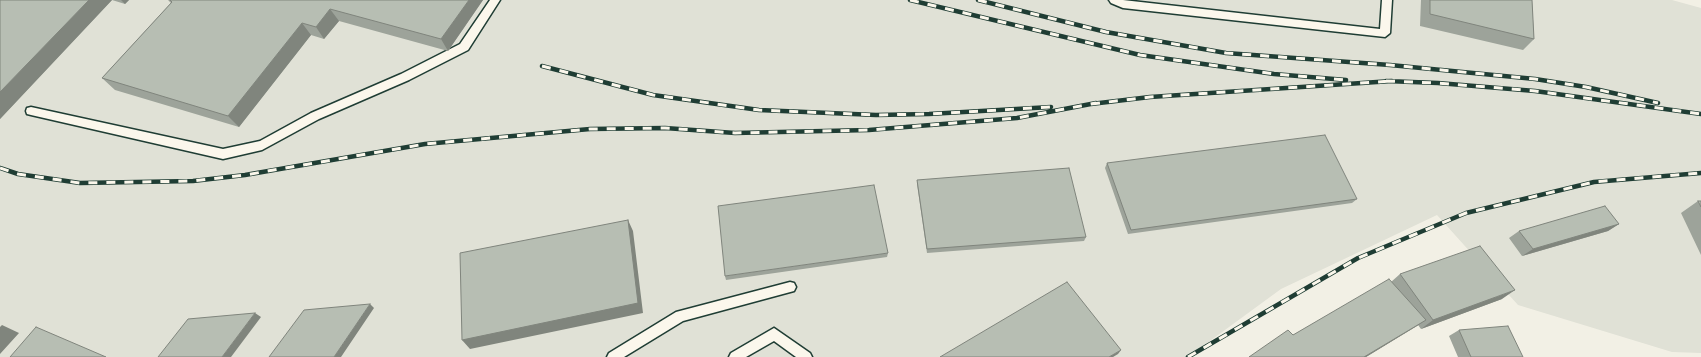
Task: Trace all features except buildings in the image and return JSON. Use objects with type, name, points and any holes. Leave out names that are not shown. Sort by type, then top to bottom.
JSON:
[{"type":"lane","points":[[31,111],[223,154],[262,145],[315,116],[405,77],[464,47],[495,0]]},
{"type":"lane","points":[[1114,0],[1123,4],[1385,33],[1388,0]]},
{"type":"lane","points":[[613,357],[680,316],[790,287]]},
{"type":"lane","points":[[735,357],[774,334],[806,357]]},
{"type":"shaded area","points":[[0,0],[1672,0],[1701,8],[1701,353],[1672,352],[1518,305],[1437,215],[1281,289],[1188,357],[0,357]]},
{"type":"railway","points":[[910,0],[1140,55],[1274,74],[1346,80]]},
{"type":"railway","points":[[978,0],[1106,32],[1226,53],[1390,65],[1535,79],[1586,87],[1658,103]]},
{"type":"railway","points":[[542,66],[653,95],[759,110],[876,115],[929,114],[1051,107]]},
{"type":"railway","points":[[1091,104],[1150,97],[1390,81]]},
{"type":"railway","points":[[1390,81],[1438,83],[1535,91],[1701,114]]},
{"type":"railway","points":[[0,168],[18,174],[80,183],[193,181],[245,175],[425,144],[590,129],[665,128],[735,133],[869,130],[1017,118],[1096,103]]},
{"type":"railway","points":[[1188,357],[1358,258],[1466,213],[1594,182],[1701,173]]}]
